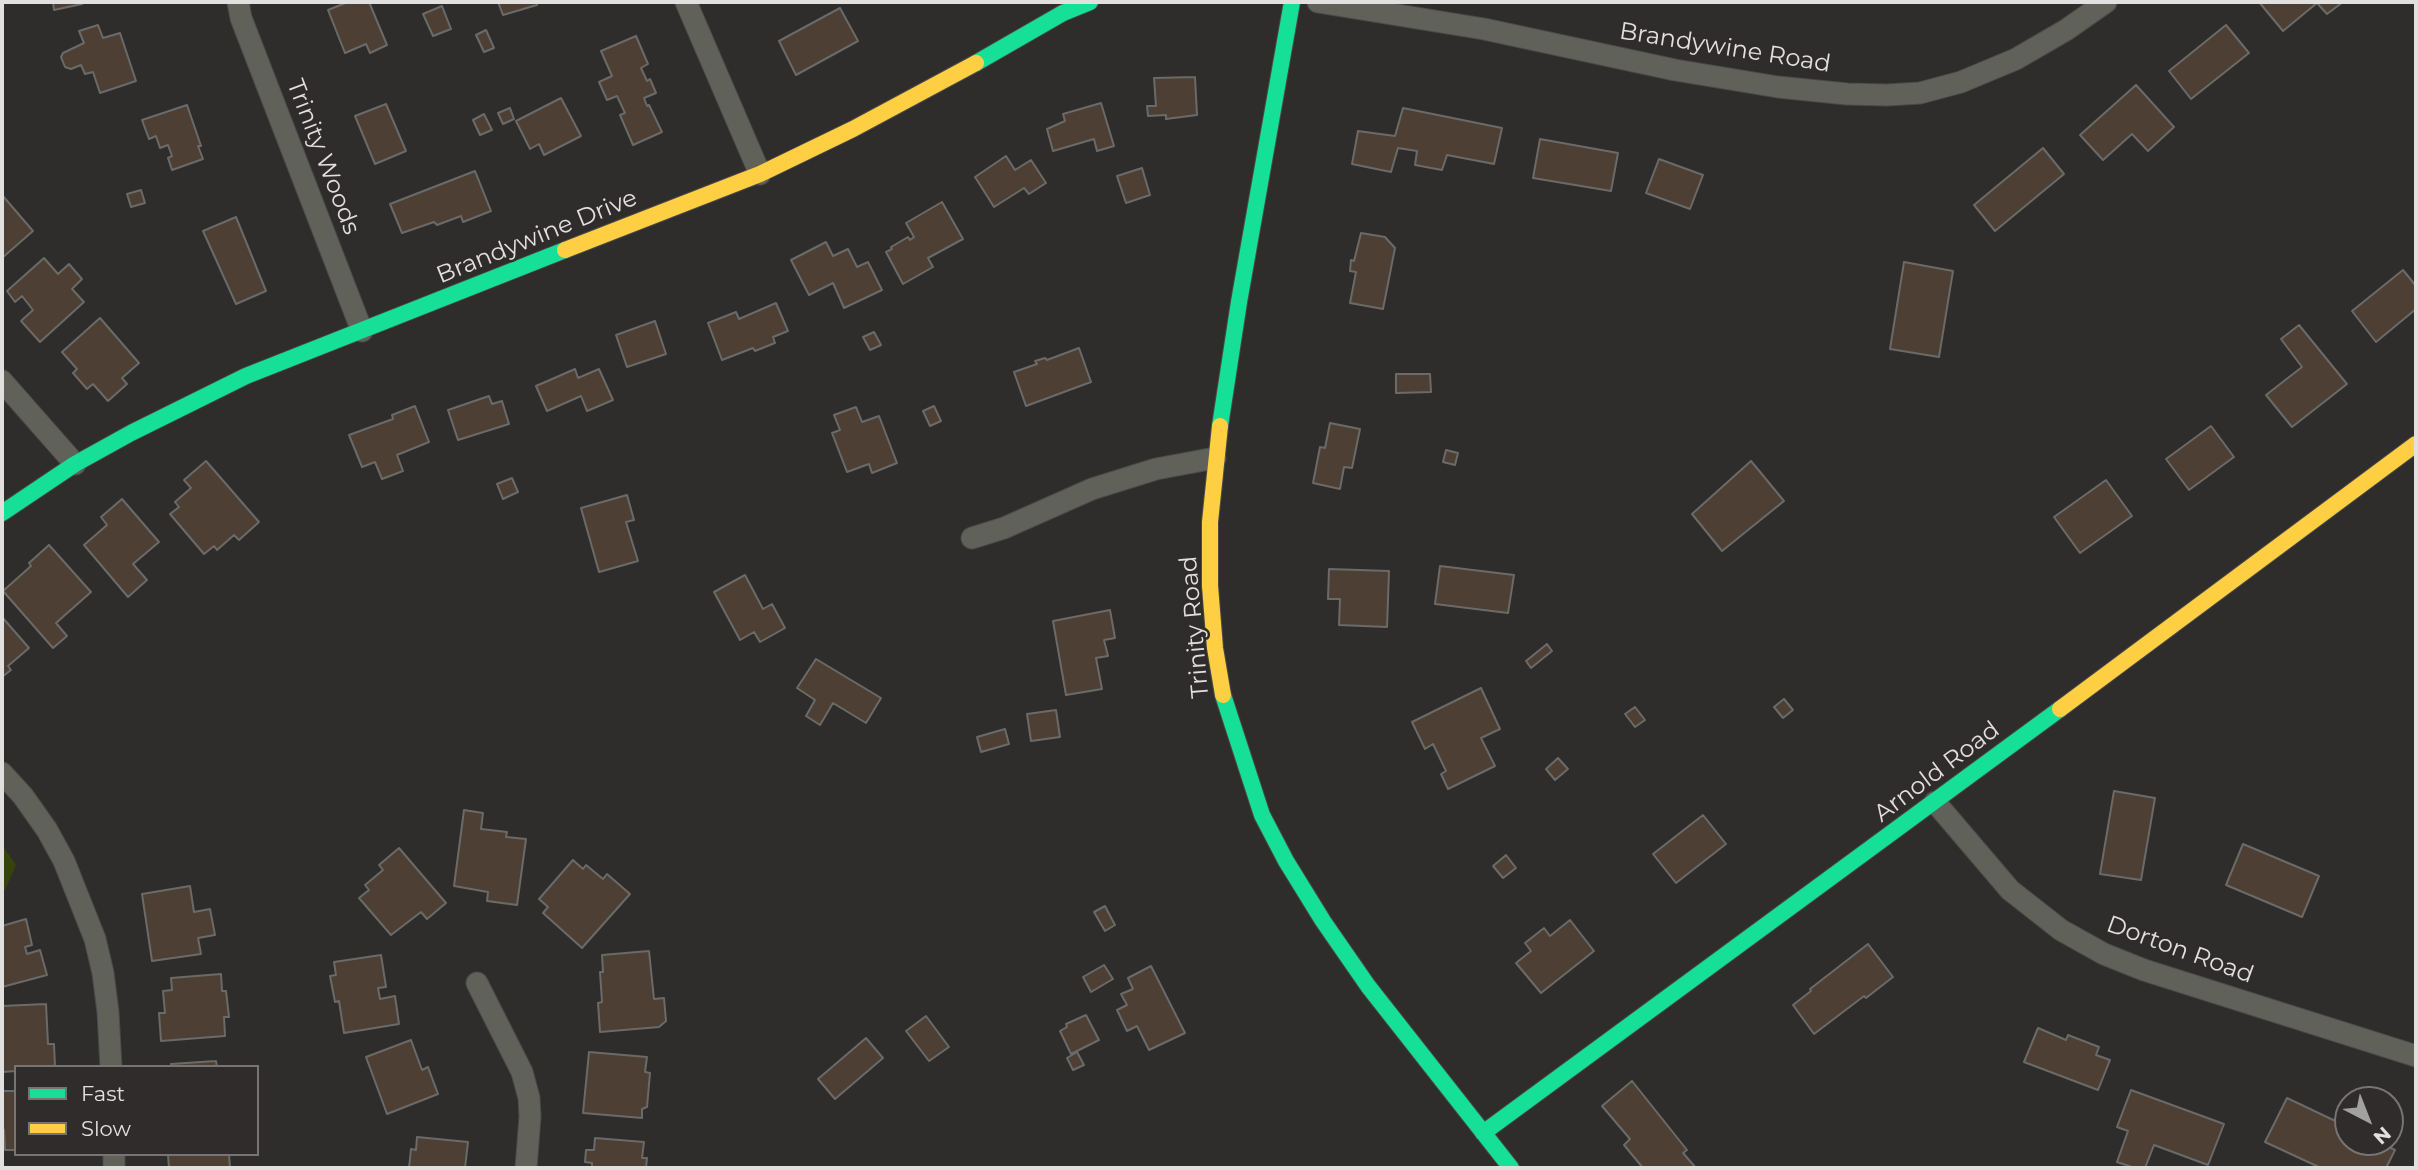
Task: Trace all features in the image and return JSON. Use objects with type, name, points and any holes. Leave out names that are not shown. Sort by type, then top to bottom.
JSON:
[{"type":"street","name":"Trinity Woods","points":[[238,2],[362,331]]},
{"type":"street","points":[[686,2],[760,174]]},
{"type":"street","name":"Brandywine Drive","points":[[2,513],[75,464],[246,376],[760,174],[939,84],[1063,13],[1090,2]]},
{"type":"street","name":"Trinity Road","points":[[1293,2],[1239,302],[1215,458],[1210,522],[1210,586],[1215,648],[1225,704],[1262,815],[1286,861],[1345,954],[1511,1168]]},
{"type":"street","name":"Brandywine Road","points":[[1318,2],[1483,29],[1675,69],[1778,87],[1847,94],[1920,93],[1961,82],[2016,59],[2066,30],[2106,2]]},
{"type":"street","points":[[2,381],[75,464]]},
{"type":"street","name":"Arnold Road","points":[[1483,1133],[1936,802],[2416,444]]},
{"type":"street","points":[[972,538],[1004,528],[1092,489],[1156,469],[1215,458]]},
{"type":"street","points":[[2,773],[23,796],[47,830],[64,861],[95,939],[107,999],[111,1065]]},
{"type":"street","name":"Dorton Road","points":[[1936,802],[2010,890],[2061,930],[2104,954],[2144,970],[2416,1056]]},
{"type":"street","points":[[477,983],[522,1072],[529,1098],[526,1168]]},
{"type":"green space","points":[[2,845],[16,865],[2,892]]},
{"type":"building","points":[[53,2],[82,2],[82,4],[54,10]]},
{"type":"building","points":[[348,2],[369,2],[387,45],[370,53],[366,44],[345,53],[328,10]]},
{"type":"building","points":[[498,2],[536,2],[537,5],[503,15]]},
{"type":"building","points":[[2259,2],[2343,2],[2327,14],[2317,3],[2283,31]]},
{"type":"building","points":[[442,6],[451,29],[433,36],[423,14]]},
{"type":"building","points":[[840,8],[858,41],[796,75],[779,41]]},
{"type":"building","points":[[98,25],[103,38],[120,33],[136,81],[100,93],[93,72],[85,74],[81,65],[71,69],[65,67],[61,57],[63,53],[84,43],[79,31]]},
{"type":"building","points":[[2226,25],[2249,53],[2191,99],[2169,71]]},
{"type":"building","points":[[486,30],[494,48],[484,52],[476,35]]},
{"type":"building","points":[[636,36],[648,64],[641,68],[656,93],[644,98],[662,132],[633,145],[620,115],[625,113],[617,96],[607,100],[599,82],[612,76],[601,51]]},
{"type":"building","points":[[1195,77],[1197,115],[1166,119],[1166,115],[1148,116],[1147,106],[1156,106],[1154,78]]},
{"type":"building","points":[[2136,85],[2174,127],[2148,151],[2132,134],[2103,160],[2080,135]]},
{"type":"building","points":[[561,98],[581,136],[544,155],[539,144],[530,149],[516,121]]},
{"type":"building","points":[[1101,103],[1114,146],[1097,151],[1094,139],[1053,151],[1047,129],[1065,121],[1063,114]]},
{"type":"building","points":[[386,104],[406,151],[375,164],[355,116]]},
{"type":"building","points":[[187,105],[203,159],[172,170],[168,158],[172,156],[168,145],[160,148],[156,136],[149,139],[142,120]]},
{"type":"building","points":[[510,108],[514,119],[503,124],[498,113]]},
{"type":"building","points":[[1403,108],[1502,128],[1494,164],[1447,155],[1442,170],[1415,165],[1417,151],[1398,148],[1391,172],[1352,164],[1358,131],[1395,136]]},
{"type":"building","points":[[484,114],[492,130],[480,135],[473,120]]},
{"type":"building","points":[[1540,139],[1618,153],[1611,191],[1533,178]]},
{"type":"building","points":[[2043,148],[2064,174],[1995,231],[1974,205]]},
{"type":"building","points":[[1006,156],[1015,170],[1031,160],[1046,183],[1029,194],[1024,188],[994,207],[975,177]]},
{"type":"building","points":[[1659,159],[1703,175],[1690,209],[1646,193]]},
{"type":"building","points":[[1142,168],[1150,195],[1126,203],[1117,176]]},
{"type":"building","points":[[475,171],[491,211],[463,222],[461,216],[402,233],[390,204]]},
{"type":"building","points":[[141,190],[145,203],[131,207],[127,194]]},
{"type":"building","points":[[2,195],[33,231],[2,258]]},
{"type":"building","points":[[942,202],[963,239],[928,258],[933,267],[903,284],[886,252],[908,237],[910,240],[914,237],[906,223]]},
{"type":"building","points":[[236,217],[266,291],[236,304],[203,231]]},
{"type":"building","points":[[1361,233],[1385,237],[1395,248],[1383,309],[1350,303],[1356,272],[1350,271],[1351,260],[1354,261]]},
{"type":"building","points":[[826,242],[833,256],[848,249],[857,267],[868,262],[882,290],[844,308],[833,283],[809,295],[791,260]]},
{"type":"building","points":[[44,258],[58,274],[69,264],[82,279],[72,289],[84,302],[40,342],[21,321],[33,310],[22,296],[15,302],[7,291]]},
{"type":"building","points":[[1904,262],[1953,271],[1939,357],[1890,349]]},
{"type":"building","points":[[2403,270],[2416,286],[2416,309],[2376,342],[2352,311]]},
{"type":"building","points":[[776,303],[788,331],[773,337],[775,343],[722,360],[708,323],[736,312],[739,319]]},
{"type":"building","points":[[100,318],[139,363],[122,378],[127,384],[108,401],[93,384],[87,389],[73,373],[77,369],[62,352]]},
{"type":"building","points":[[655,321],[666,354],[627,367],[616,335]]},
{"type":"building","points":[[2299,325],[2347,384],[2292,427],[2266,395],[2302,367],[2281,339]]},
{"type":"building","points":[[874,332],[881,345],[870,350],[863,337]]},
{"type":"building","points":[[1079,348],[1091,382],[1026,406],[1014,372],[1037,364],[1035,361],[1045,358],[1047,360]]},
{"type":"building","points":[[575,369],[578,378],[599,369],[613,400],[587,411],[581,396],[547,411],[536,386]]},
{"type":"building","points":[[1396,374],[1430,374],[1431,392],[1396,393]]},
{"type":"building","points":[[489,396],[492,404],[502,401],[509,424],[458,440],[448,410]]},
{"type":"building","points":[[415,406],[429,442],[397,455],[403,471],[382,479],[375,462],[362,467],[349,435],[393,419],[392,415]]},
{"type":"building","points":[[934,406],[941,421],[930,426],[923,411]]},
{"type":"building","points":[[856,407],[862,422],[879,416],[897,463],[872,473],[869,464],[847,472],[832,433],[840,430],[834,415]]},
{"type":"building","points":[[1330,423],[1360,429],[1352,468],[1344,467],[1340,489],[1313,483],[1320,447],[1325,448]]},
{"type":"building","points":[[2211,426],[2234,457],[2189,490],[2166,459]]},
{"type":"building","points":[[1446,450],[1458,453],[1455,465],[1443,462]]},
{"type":"building","points":[[206,461],[259,522],[239,540],[234,535],[217,550],[214,546],[204,554],[170,514],[179,507],[175,502],[191,488],[184,480]]},
{"type":"building","points":[[1751,461],[1784,501],[1722,551],[1692,514]]},
{"type":"building","points":[[512,478],[518,492],[503,499],[497,484]]},
{"type":"building","points":[[2106,480],[2132,516],[2080,553],[2054,517]]},
{"type":"building","points":[[627,495],[634,520],[626,522],[638,561],[599,572],[581,508]]},
{"type":"building","points":[[122,499],[159,542],[133,564],[147,580],[128,597],[84,545],[107,525],[101,517]]},
{"type":"building","points":[[49,545],[91,592],[56,623],[67,636],[53,648],[3,591],[31,566],[29,563]]},
{"type":"building","points":[[1440,566],[1514,575],[1508,613],[1435,604]]},
{"type":"building","points":[[1329,569],[1389,571],[1387,627],[1339,625],[1340,599],[1328,599]]},
{"type":"building","points":[[745,575],[763,609],[772,604],[785,628],[760,642],[754,632],[740,640],[714,592]]},
{"type":"building","points":[[1110,610],[1115,638],[1104,640],[1108,656],[1096,658],[1102,689],[1066,695],[1053,621]]},
{"type":"building","points":[[2,617],[29,648],[8,666],[11,670],[2,677]]},
{"type":"building","points":[[1547,644],[1552,651],[1531,668],[1526,661]]},
{"type":"building","points":[[816,659],[881,698],[866,723],[833,703],[820,725],[806,716],[815,700],[797,688]]},
{"type":"building","points":[[1481,688],[1500,729],[1481,738],[1495,766],[1448,789],[1441,774],[1446,771],[1433,744],[1425,749],[1412,722]]},
{"type":"building","points":[[1784,699],[1793,710],[1783,718],[1774,707]]},
{"type":"building","points":[[1635,707],[1645,720],[1635,727],[1625,714]]},
{"type":"building","points":[[1056,710],[1060,737],[1031,741],[1027,714]]},
{"type":"building","points":[[1005,729],[1009,744],[981,752],[977,737]]},
{"type":"building","points":[[1558,758],[1568,769],[1555,780],[1546,769]]},
{"type":"building","points":[[2114,791],[2155,798],[2141,880],[2100,874]]},
{"type":"building","points":[[464,810],[483,813],[481,829],[507,832],[506,837],[526,839],[517,905],[487,901],[488,892],[454,886]]},
{"type":"building","points":[[1703,815],[1726,844],[1676,883],[1653,854]]},
{"type":"building","points":[[2243,844],[2319,876],[2302,917],[2226,885]]},
{"type":"building","points":[[399,848],[446,903],[427,919],[421,912],[391,935],[359,898],[369,890],[365,885],[383,870],[379,865]]},
{"type":"building","points":[[1506,855],[1516,868],[1503,878],[1493,866]]},
{"type":"building","points":[[573,860],[583,869],[586,865],[603,879],[607,874],[630,894],[582,948],[543,913],[548,907],[539,899]]},
{"type":"building","points":[[190,886],[194,912],[210,909],[215,935],[198,938],[201,954],[152,961],[142,894]]},
{"type":"building","points":[[1105,906],[1115,925],[1105,931],[1094,912]]},
{"type":"building","points":[[26,919],[32,945],[25,947],[27,954],[40,950],[47,975],[2,987],[2,926]]},
{"type":"building","points":[[1570,920],[1594,951],[1541,993],[1516,963],[1531,951],[1525,943],[1544,928],[1550,936]]},
{"type":"building","points":[[1868,944],[1893,977],[1814,1034],[1793,1005]]},
{"type":"building","points":[[649,951],[654,999],[664,998],[666,1021],[659,1027],[600,1032],[598,1003],[602,1002],[602,955]]},
{"type":"building","points":[[381,955],[386,987],[378,988],[380,999],[395,996],[399,1024],[344,1033],[339,1001],[335,1002],[330,976],[336,975],[334,962]]},
{"type":"building","points":[[1104,965],[1113,979],[1091,992],[1083,977]]},
{"type":"building","points":[[1151,966],[1185,1033],[1149,1050],[1137,1026],[1127,1031],[1117,1010],[1127,1005],[1121,994],[1133,989],[1128,978]]},
{"type":"building","points":[[221,974],[222,991],[226,991],[229,1017],[224,1017],[225,1036],[161,1041],[159,1013],[165,1013],[163,991],[172,990],[171,978]]},
{"type":"building","points":[[46,1004],[48,1044],[54,1044],[55,1065],[14,1065],[14,1071],[2,1072],[2,1006]]},
{"type":"building","points":[[1086,1015],[1099,1040],[1071,1054],[1060,1031],[1067,1027],[1066,1024]]},
{"type":"building","points":[[926,1016],[949,1047],[929,1061],[906,1031]]},
{"type":"building","points":[[2038,1028],[2066,1040],[2068,1035],[2099,1047],[2096,1055],[2110,1060],[2098,1090],[2024,1062]]},
{"type":"building","points":[[866,1038],[883,1058],[835,1099],[818,1079]]},
{"type":"building","points":[[411,1040],[422,1070],[428,1067],[438,1094],[387,1114],[366,1057]]},
{"type":"building","points":[[589,1052],[647,1057],[645,1072],[650,1073],[647,1107],[642,1109],[642,1118],[583,1113]]},
{"type":"building","points":[[1077,1052],[1084,1065],[1073,1070],[1067,1058]]},
{"type":"building","points":[[216,1061],[217,1065],[171,1065]]},
{"type":"building","points":[[1632,1081],[1687,1150],[1683,1153],[1696,1168],[1643,1168],[1624,1145],[1630,1139],[1602,1106]]},
{"type":"building","points":[[2131,1090],[2224,1124],[2208,1165],[2154,1145],[2145,1168],[2117,1162],[2128,1131],[2117,1127]]},
{"type":"building","points":[[2,1091],[14,1091],[14,1150],[5,1150]]},
{"type":"building","points":[[2287,1098],[2334,1120],[2334,1156],[2392,1156],[2386,1168],[2321,1168],[2265,1142]]},
{"type":"building","points":[[417,1137],[468,1142],[465,1168],[409,1168],[411,1149],[416,1150]]},
{"type":"building","points":[[595,1138],[644,1142],[642,1158],[647,1158],[646,1168],[592,1168],[592,1163],[585,1162],[586,1150],[594,1150]]},
{"type":"building","points":[[168,1156],[229,1156],[230,1168],[169,1168]]},
{"type":"traffic: fast","points":[[976,63],[1063,13],[1090,2]]},
{"type":"traffic: fast","points":[[1220,426],[1292,2]]},
{"type":"traffic: fast","points":[[2,513],[75,464],[246,376],[565,250]]},
{"type":"traffic: fast","points":[[1223,695],[1262,815],[1286,861],[1368,986],[1511,1168]]},
{"type":"traffic: fast","points":[[1483,1133],[2060,709]]},
{"type":"traffic: slow","points":[[565,250],[760,174],[853,129],[976,63]]},
{"type":"traffic: slow","points":[[1220,426],[1210,522],[1210,586],[1215,648],[1223,695]]},
{"type":"traffic: slow","points":[[2060,709],[2416,444]]}]
